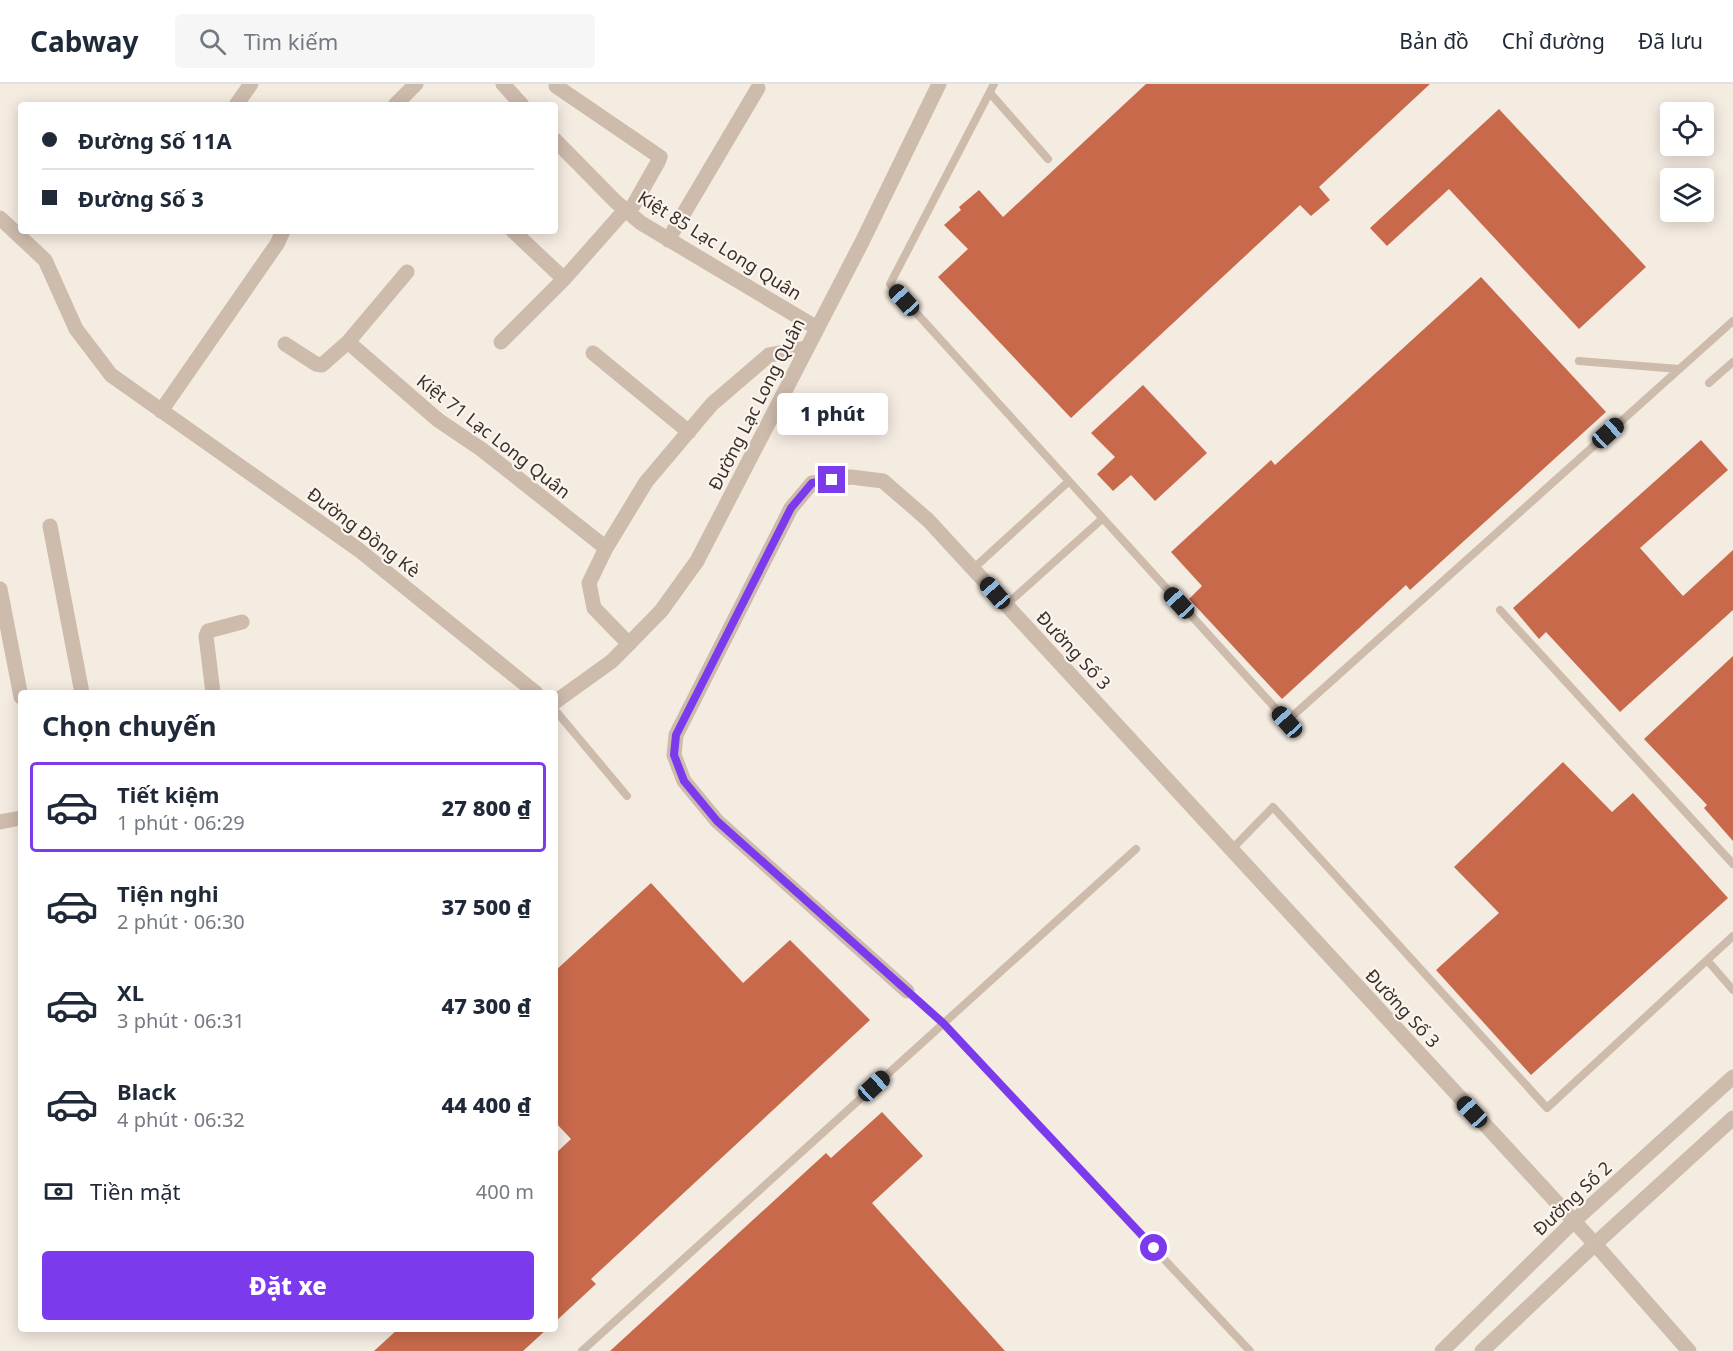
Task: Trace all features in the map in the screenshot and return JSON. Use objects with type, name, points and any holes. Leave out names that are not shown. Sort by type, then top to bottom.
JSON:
[{"type":"street","points":[[238,102],[251,84]]},
{"type":"street","points":[[398,102],[416,84]]},
{"type":"street","points":[[503,84],[519,102]]},
{"type":"street","name":"Đường Lạc Long Quân","points":[[558,700],[612,661],[662,611],[697,561],[939,84]]},
{"type":"street","points":[[501,342],[627,211],[660,157],[556,86]]},
{"type":"street","points":[[668,240],[758,88]]},
{"type":"street","name":"Kiệt 85 Lạc Long Quân","points":[[558,143],[627,211],[668,240],[817,328]]},
{"type":"street","name":"Đường Đồng Kè","points":[[0,218],[45,260],[76,329],[111,375],[359,550],[532,690]]},
{"type":"street","points":[[161,411],[277,244],[282,234]]},
{"type":"street","points":[[516,234],[564,279]]},
{"type":"street","points":[[285,344],[316,364],[322,365],[348,342],[407,272]]},
{"type":"street","name":"Kiệt 71 Lạc Long Quân","points":[[348,342],[438,420],[482,449],[606,548]]},
{"type":"street","points":[[629,644],[594,608],[589,583],[606,548],[646,482],[712,404],[769,355],[807,348]]},
{"type":"street","points":[[593,353],[689,432]]},
{"type":"street","name":"Đường Số 3","points":[[907,991],[717,821],[684,781],[674,755],[676,735],[791,508],[812,483],[851,477],[883,481],[928,520],[1595,1244],[1689,1351]]},
{"type":"street","points":[[50,526],[81,690]]},
{"type":"street","points":[[0,589],[20,690]]},
{"type":"street","points":[[213,690],[206,636],[208,631],[242,622]]},
{"type":"street","points":[[0,822],[18,819]]},
{"type":"street","name":"Đường Số 2","points":[[1442,1351],[1573,1222],[1733,1077]]},
{"type":"street","points":[[1482,1351],[1733,1118]]},
{"type":"lane","points":[[994,84],[890,284],[1287,722],[1733,321]]},
{"type":"lane","points":[[990,93],[1048,159]]},
{"type":"lane","points":[[1579,362],[1679,369]]},
{"type":"lane","points":[[1709,383],[1733,362]]},
{"type":"lane","points":[[974,568],[1068,482]]},
{"type":"lane","points":[[1006,605],[1102,519]]},
{"type":"lane","points":[[1500,610],[1733,864]]},
{"type":"lane","points":[[558,714],[627,796]]},
{"type":"lane","points":[[1232,849],[1273,807],[1546,1108],[1733,936]]},
{"type":"lane","points":[[582,1351],[1136,849]]},
{"type":"lane","points":[[1707,960],[1733,990]]},
{"type":"lane","points":[[907,991],[943,1023],[1250,1351]]},
{"type":"building","points":[[1146,84],[1430,84],[1319,187],[1330,200],[1311,216],[1300,205],[1071,418],[938,277],[968,249],[944,225],[961,210],[959,207],[979,190],[1003,217]]},
{"type":"building","points":[[1499,109],[1646,267],[1579,329],[1449,189],[1387,246],[1370,228]]},
{"type":"building","points":[[1481,277],[1606,412],[1410,590],[1406,585],[1282,699],[1189,599],[1202,586],[1171,552],[1271,460],[1275,465]]},
{"type":"building","points":[[1143,385],[1207,453],[1155,501],[1131,475],[1113,491],[1097,474],[1115,457],[1091,433]]},
{"type":"building","points":[[1701,440],[1728,470],[1640,548],[1683,596],[1733,550],[1733,610],[1620,712],[1546,632],[1539,639],[1513,608]]},
{"type":"building","points":[[1733,656],[1733,841],[1704,808],[1707,805],[1644,739]]},
{"type":"building","points":[[1563,762],[1612,812],[1633,793],[1728,898],[1531,1075],[1436,970],[1499,913],[1454,867]]},
{"type":"building","points":[[651,883],[743,983],[790,940],[870,1020],[591,1279],[596,1284],[558,1319],[558,1151],[571,1139],[558,1125],[558,968]]},
{"type":"building","points":[[882,1112],[923,1156],[872,1203],[1005,1351],[610,1351],[826,1153],[831,1158]]},
{"type":"building","points":[[395,1332],[544,1332],[523,1351],[374,1351]]},
{"type":"route","points":[[832,480],[812,483],[791,508],[676,735],[674,755],[684,781],[717,821],[943,1023],[1154,1248]]}]
